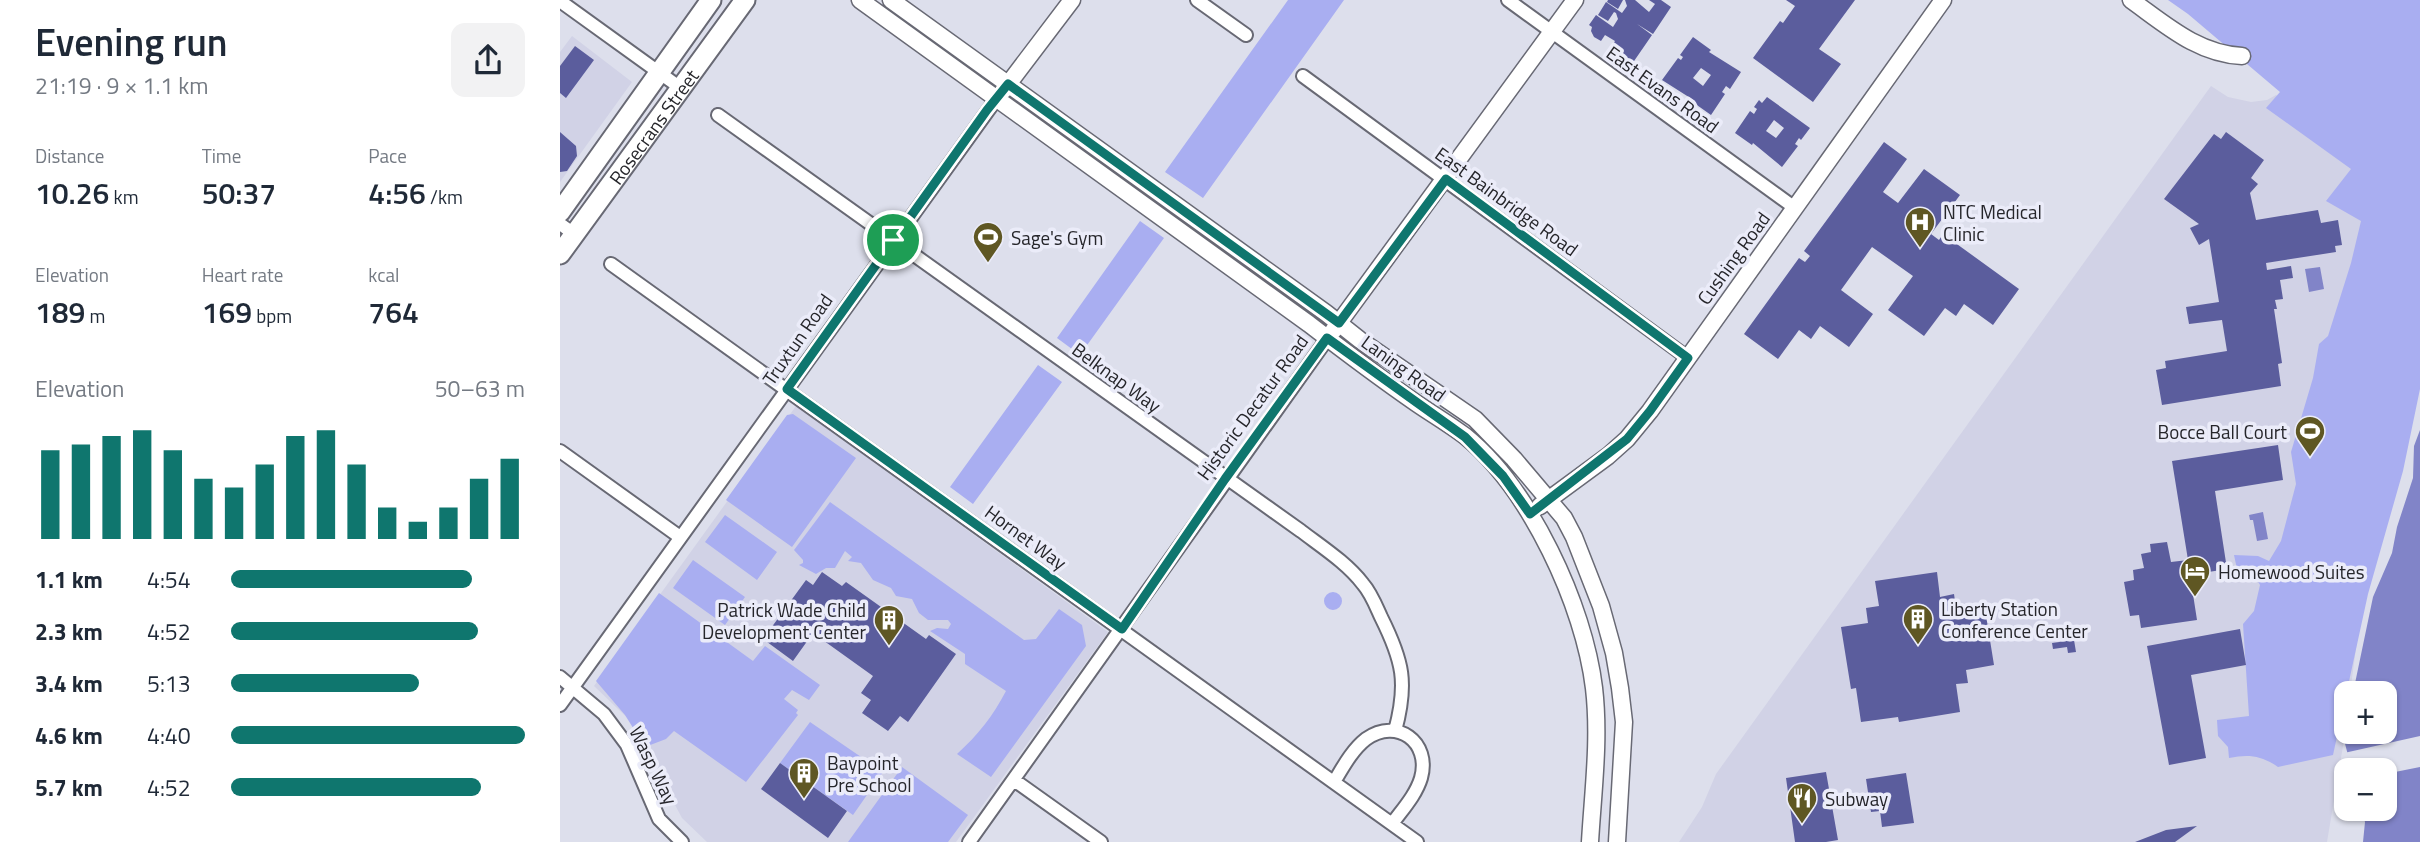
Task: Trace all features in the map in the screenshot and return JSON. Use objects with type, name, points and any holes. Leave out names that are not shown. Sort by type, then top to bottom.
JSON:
[{"type":"main road","name":"Rosecrans Street","points":[[560,212],[711,0]]},
{"type":"main road","name":"Rosecrans Street","points":[[560,254],[567,229],[682,89],[745,0]]},
{"type":"street","name":"Laning Road","points":[[860,0],[1465,437],[1503,476],[1530,514],[1571,600],[1587,650],[1594,687],[1597,727],[1590,842]]},
{"type":"street","name":"Laning Road","points":[[891,0],[1475,419],[1548,499],[1564,518],[1574,537],[1601,606],[1614,653],[1624,722],[1617,842]]},
{"type":"street","name":"Truxtun Road","points":[[560,705],[893,240],[1072,0]]},
{"type":"street","points":[[1197,0],[1246,35]]},
{"type":"street","name":"East Evans Road","points":[[1508,0],[1795,208]]},
{"type":"street","name":"Historic Decatur Road","points":[[969,842],[1122,629],[1225,479],[1575,0]]},
{"type":"street","name":"Cushing Road","points":[[1530,514],[1627,439],[1650,411],[1943,0]]},
{"type":"street","points":[[2131,0],[2196,44],[2228,55],[2242,56]]},
{"type":"street","points":[[560,1],[682,89]]},
{"type":"street","name":"East Bainbridge Road","points":[[1303,76],[1688,358]]},
{"type":"street","name":"Belknap Way","points":[[718,114],[1301,531],[1343,564],[1364,584],[1397,648],[1403,678],[1403,704],[1395,731]]},
{"type":"street","name":"Hornet Way","points":[[611,264],[1417,842]]},
{"type":"street","points":[[560,451],[680,537]]},
{"type":"street","name":"Wasp Way","points":[[560,677],[604,714],[627,746],[659,819],[682,842]]},
{"type":"street","points":[[1334,782],[1366,739],[1379,732],[1395,731],[1406,735],[1419,746],[1423,762],[1421,778],[1416,790],[1392,824]]},
{"type":"street","points":[[1014,780],[1101,842]]},
{"type":"shaded area","points":[[1288,0],[1344,0],[1203,198],[1165,172]]},
{"type":"shaded area","points":[[2168,0],[2420,0],[2420,389],[2403,471],[2368,594],[2349,681],[2334,681],[2335,744],[2333,755],[2278,767],[2254,756],[2229,758],[2228,747],[2218,736],[2217,720],[2249,716],[2243,624],[2254,611],[2260,585],[2256,578],[2237,569],[2234,555],[2258,556],[2269,561],[2281,541],[2296,484],[2291,452],[2313,378],[2319,344],[2328,336],[2361,221],[2326,201],[2351,169],[2266,108],[2280,92]]},
{"type":"shaded area","points":[[572,36],[632,82],[560,182],[560,52]]},
{"type":"shaded area","points":[[2211,86],[2228,97],[2251,102],[2267,100],[2276,95],[2417,197],[2352,681],[2334,681],[2334,744],[2343,744],[2341,758],[2334,758],[2334,800],[2327,842],[1679,842],[1702,807],[1716,774]]},
{"type":"shaded area","points":[[1140,221],[1164,238],[1080,355],[1057,338]]},
{"type":"shaded area","points":[[2320,267],[2324,289],[2309,292],[2305,269]]},
{"type":"shaded area","points":[[1038,365],[1062,382],[973,504],[950,487]]},
{"type":"shaded area","points":[[796,406],[1108,632],[956,842],[707,842],[682,818],[640,730],[594,686]]},
{"type":"shaded area","points":[[793,414],[856,458],[792,547],[726,500],[787,415]]},
{"type":"shaded area","points":[[2420,430],[2420,842],[2363,842],[2365,821],[2397,821],[2397,758],[2349,758],[2345,744],[2397,744],[2397,681],[2356,681],[2373,597],[2392,553],[2397,527],[2413,478],[2414,446]]},
{"type":"shaded area","points":[[830,502],[1024,640],[1036,639],[1059,609],[1082,625],[1086,646],[991,777],[957,754],[984,725],[1006,691],[965,664],[965,654],[930,631],[937,628],[948,629],[951,624],[948,620],[928,620],[919,613],[912,599],[896,596],[891,588],[873,580],[861,563],[848,561],[852,557],[845,551],[835,568],[826,568],[816,574],[799,565],[803,560],[794,550]]},
{"type":"shaded area","points":[[2263,512],[2268,539],[2257,541],[2253,520],[2250,520],[2249,515]]},
{"type":"shaded area","points":[[725,515],[777,552],[757,580],[705,542]]},
{"type":"shaded area","points":[[693,560],[745,597],[725,625],[673,588]]},
{"type":"shaded area","points":[[1329,592],[1337,592],[1342,601],[1340,608],[1329,610],[1324,605],[1324,597]]},
{"type":"shaded area","points":[[659,593],[753,661],[765,646],[820,685],[809,700],[792,690],[784,699],[798,710],[798,715],[746,782],[674,731],[666,739],[645,747],[625,715],[596,681]]},
{"type":"shaded area","points":[[810,722],[883,772],[853,815],[780,763]]},
{"type":"shaded area","points":[[902,767],[968,815],[948,842],[848,842]]},
{"type":"pier","points":[[2420,736],[2420,767],[2397,772],[2397,758],[2345,758],[2344,753],[2384,744],[2397,744],[2397,741]]},
{"type":"building","points":[[1623,0],[1618,9],[1607,2]]},
{"type":"building","points":[[1625,0],[1635,0],[1649,12],[1655,4],[1649,0],[1661,0],[1671,7],[1653,34],[1637,24],[1652,35],[1632,64],[1610,49],[1615,41],[1605,35],[1601,41],[1594,37],[1589,25],[1596,15],[1613,27],[1618,19],[1616,13],[1614,12],[1608,21],[1598,15],[1606,2],[1622,13],[1627,6]]},
{"type":"building","points":[[1786,0],[1855,0],[1819,49],[1841,64],[1813,102],[1753,58],[1780,21],[1783,23],[1795,6]]},
{"type":"building","points":[[1693,37],[1711,50],[1709,52],[1741,72],[1730,89],[1726,86],[1722,92],[1725,94],[1711,115],[1662,80],[1678,58],[1681,60],[1683,57],[1680,55]],"holes":[[[1701,68],[1711,75],[1703,86],[1693,78]]]},
{"type":"building","points":[[575,46],[594,60],[566,98],[560,93],[560,66]]},
{"type":"building","points":[[1767,97],[1810,128],[1801,140],[1799,138],[1795,144],[1798,146],[1782,167],[1753,143],[1752,145],[1735,133],[1750,111],[1754,114],[1757,109],[1754,107],[1759,100],[1762,103]],"holes":[[[1774,120],[1784,128],[1776,138],[1766,131]]]},
{"type":"building","points":[[560,132],[576,146],[577,156],[567,171],[560,172]]},
{"type":"building","points":[[2226,132],[2264,160],[2251,178],[2258,184],[2250,193],[2256,220],[2318,210],[2321,223],[2338,220],[2342,245],[2335,246],[2336,252],[2266,263],[2267,270],[2291,266],[2293,278],[2280,280],[2283,299],[2275,300],[2277,309],[2274,309],[2282,363],[2278,364],[2281,386],[2162,405],[2156,370],[2166,368],[2165,361],[2227,351],[2222,320],[2189,324],[2186,307],[2219,302],[2209,239],[2199,245],[2190,228],[2199,224],[2164,199],[2214,134],[2221,139]]},
{"type":"building","name":"NTC Medical Clinic","points":[[1884,142],[1907,159],[1883,192],[1898,203],[1924,169],[1960,195],[1931,234],[1939,240],[1943,234],[2019,289],[1993,325],[1964,304],[1956,316],[1945,308],[1924,336],[1888,310],[1913,276],[1872,247],[1841,290],[1873,314],[1849,347],[1820,326],[1811,339],[1799,330],[1778,359],[1744,334],[1799,258],[1805,262],[1810,256],[1804,251]]},
{"type":"building","points":[[2278,445],[2283,480],[2215,491],[2227,569],[2190,575],[2197,620],[2141,628],[2139,615],[2130,616],[2124,582],[2134,580],[2133,570],[2144,568],[2141,554],[2151,552],[2150,544],[2167,542],[2171,562],[2188,560],[2172,461]]},
{"type":"building","name":"Patrick Wade Child Development Center","points":[[822,572],[842,586],[846,582],[926,639],[929,635],[956,654],[908,722],[900,716],[888,731],[862,713],[871,700],[861,693],[873,676],[813,633],[793,661],[763,639],[806,580],[813,585]]},
{"type":"building","name":"Liberty Station Conference Center","points":[[1937,572],[1940,597],[1954,594],[1956,608],[1984,603],[1994,665],[1966,670],[1968,683],[1956,684],[1960,712],[1899,722],[1898,717],[1861,722],[1856,688],[1851,689],[1841,627],[1868,623],[1866,608],[1879,606],[1875,581]]},
{"type":"building","points":[[2240,629],[2246,665],[2191,675],[2206,758],[2169,765],[2147,646]]},
{"type":"building","points":[[2074,640],[2076,652],[2068,653],[2067,647],[2053,649],[2052,643]]},
{"type":"building","name":"Baypoint Pre School","points":[[780,763],[847,811],[828,838],[761,789]]},
{"type":"building","points":[[1826,772],[1838,840],[1795,842],[1786,778]]},
{"type":"building","points":[[1906,773],[1914,823],[1882,827],[1880,811],[1871,812],[1866,779]]},
{"type":"building","points":[[2197,826],[2175,842],[2135,842],[2166,830]]},
{"type":"place","name":"NTC Medical Clinic","points":[[1920,249]]},
{"type":"place","name":"Sage's Gym","points":[[988,264]]},
{"type":"place","name":"Bocce Ball Court","points":[[2310,458]]},
{"type":"place","name":"Homewood Suites","points":[[2195,598]]},
{"type":"place","name":"Liberty Station Conference Center","points":[[1918,646]]},
{"type":"place","name":"Patrick Wade Child Development Center","points":[[889,647]]},
{"type":"place","name":"Baypoint Pre School","points":[[804,800]]},
{"type":"place","name":"Subway","points":[[1802,825]]},
{"type":"route","points":[[1008,84],[1339,323],[1446,179],[1688,358],[1627,439],[1530,514],[1503,476],[1465,437],[1327,338],[1225,479],[1122,629],[787,389],[893,240],[1008,84]]}]
